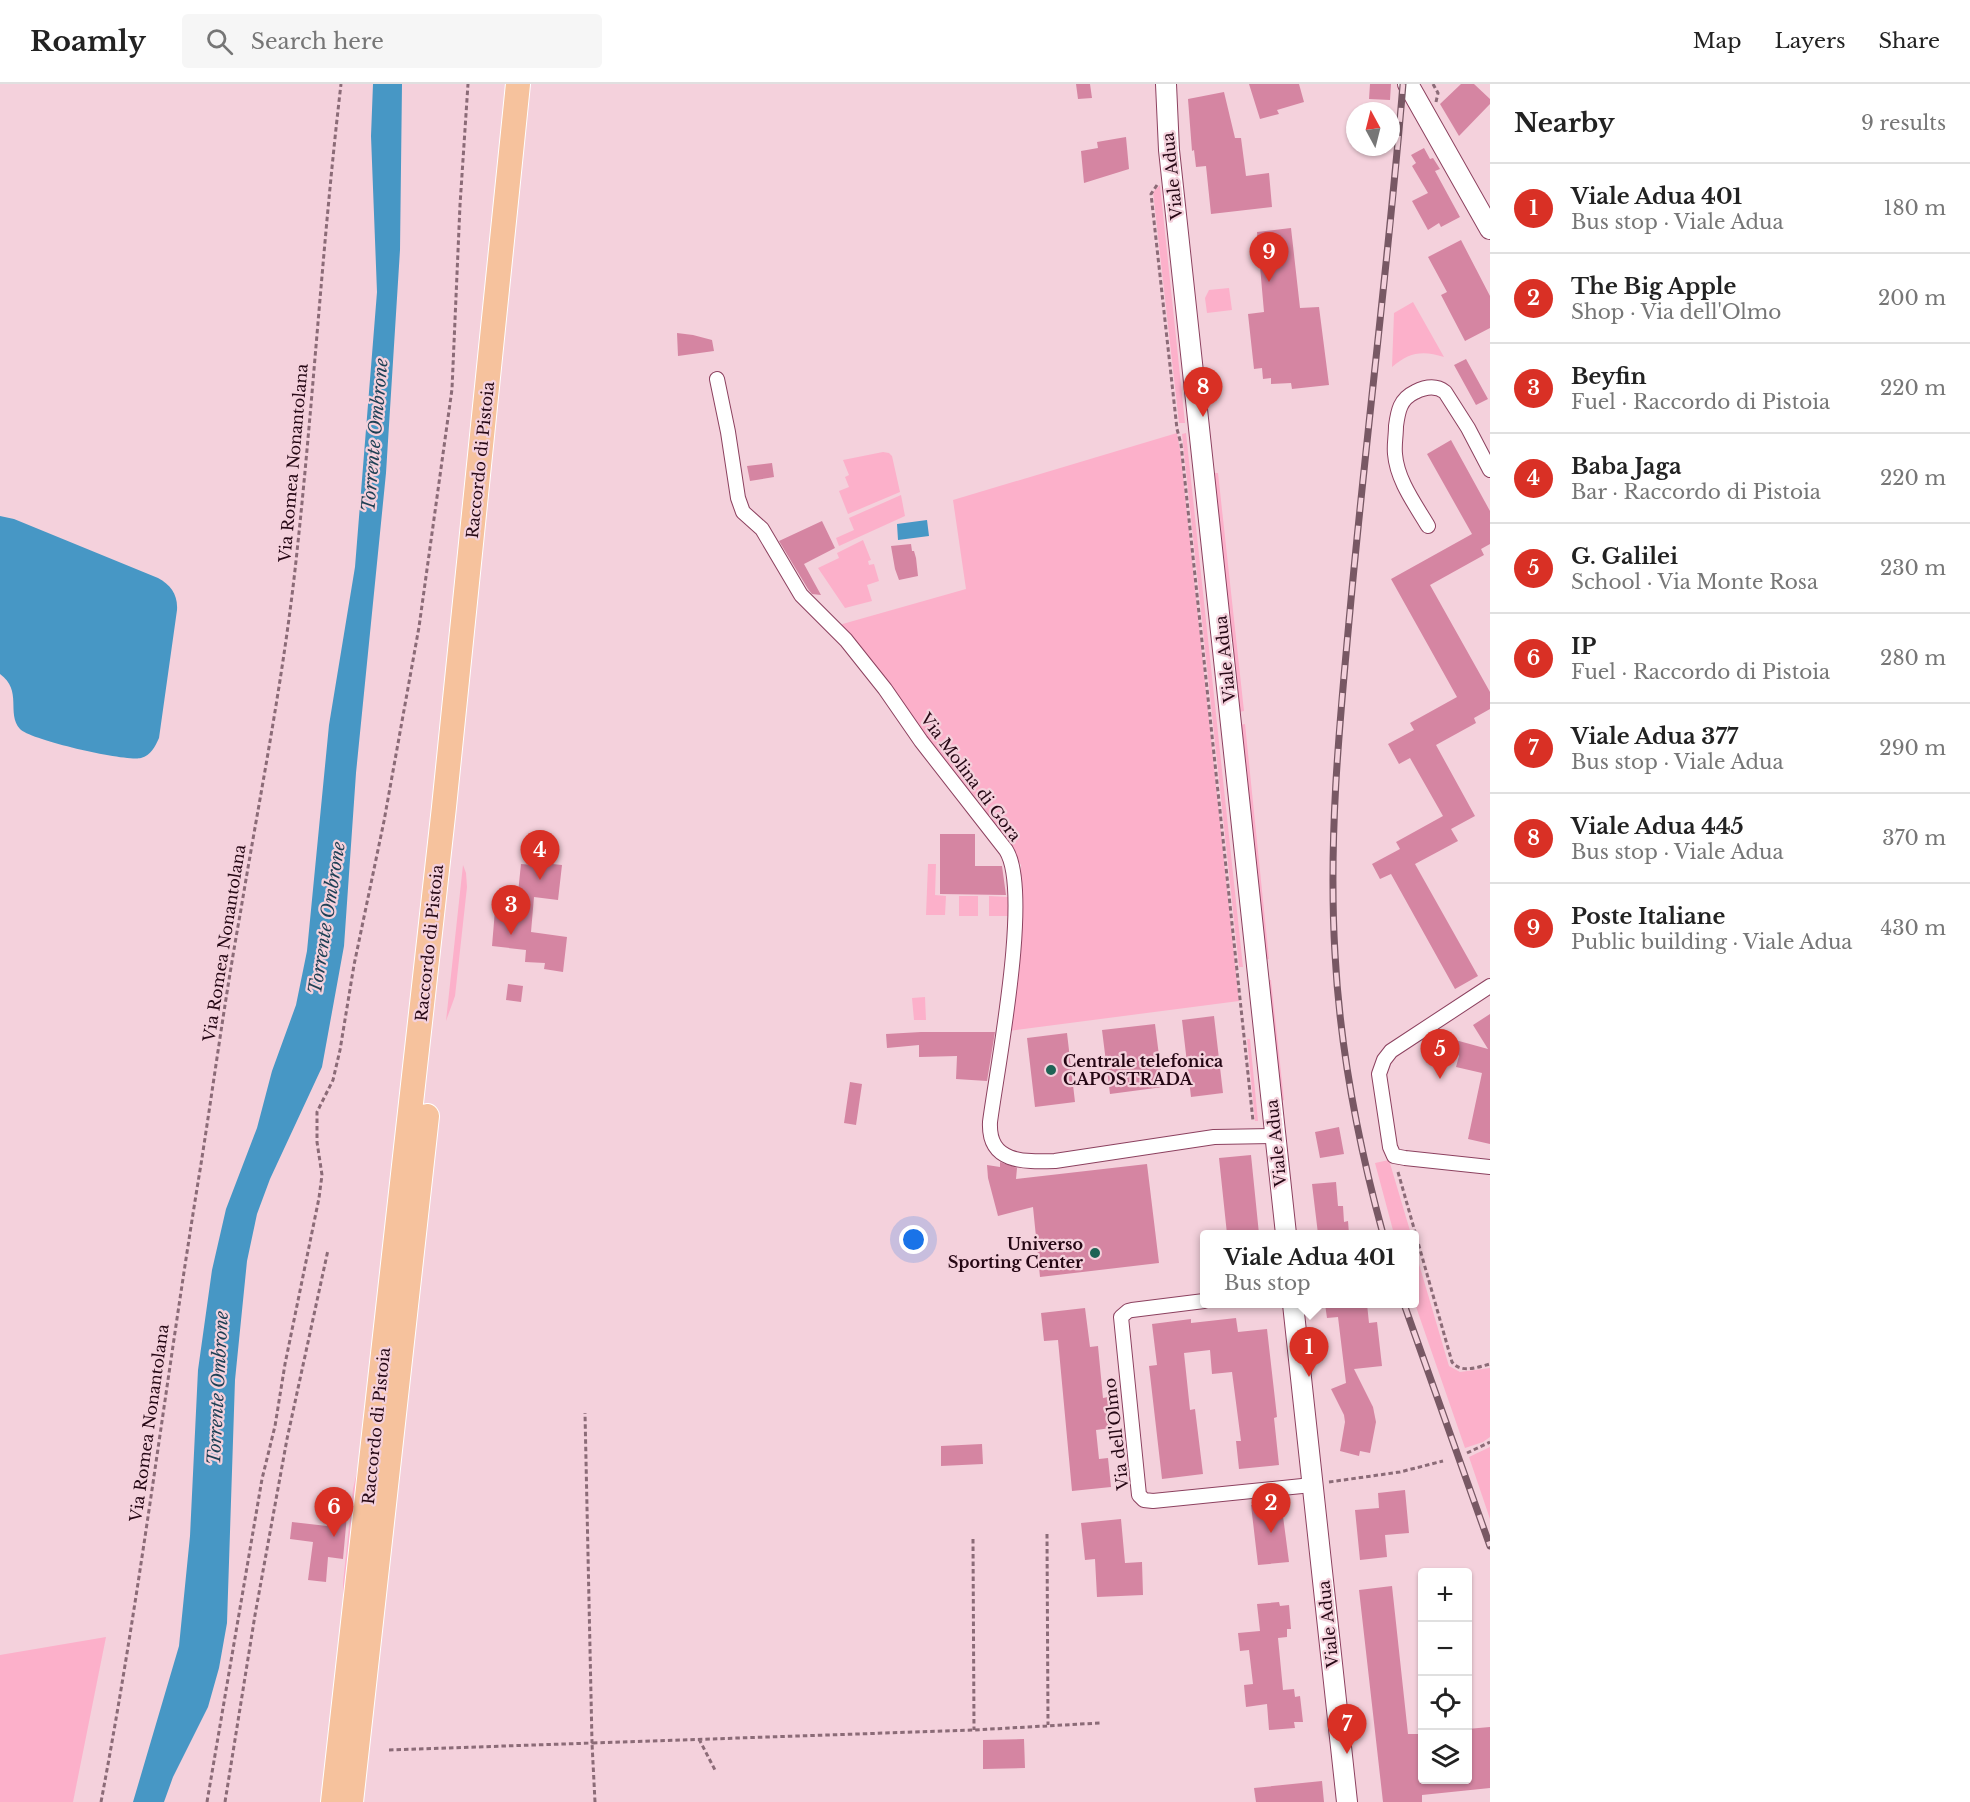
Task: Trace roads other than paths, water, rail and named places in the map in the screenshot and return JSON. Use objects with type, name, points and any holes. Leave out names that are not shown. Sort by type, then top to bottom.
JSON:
[{"type":"highway","name":"Raccordo di Pistoia","points":[[333,1802],[444,807],[518,84]]},
{"type":"highway","name":"Raccordo di Pistoia","points":[[351,1802],[410,1283],[535,84]]},
{"type":"main road","name":"Viale Adua","points":[[1166,84],[1170,162],[1266,1136],[1285,1230]]},
{"type":"main road","points":[[1408,84],[1488,219]]},
{"type":"main road","name":"Viale Adua","points":[[1293,1308],[1347,1802]]},
{"type":"street","name":"Via Molina di Gora","points":[[717,379],[738,498],[743,512],[762,529],[798,592],[846,639],[921,741],[1006,850],[1011,861],[1015,887],[1014,940],[990,1122],[990,1135],[996,1148],[1004,1156],[1012,1158],[1055,1161],[1204,1138],[1266,1136]]},
{"type":"street","points":[[1428,526],[1402,480],[1396,462],[1398,413],[1404,399],[1413,393],[1429,388],[1445,392],[1490,470]]},
{"type":"street","points":[[1490,986],[1395,1048],[1384,1060],[1379,1079],[1390,1147],[1394,1155],[1490,1167]]},
{"type":"street","name":"Via dell'Olmo","points":[[1200,1302],[1132,1310],[1121,1317],[1139,1495],[1144,1500],[1153,1501],[1312,1485]]},
{"type":"water","name":"Torrente Ombrone","points":[[373,84],[402,84],[400,250],[386,473],[356,773],[344,946],[322,1067],[270,1179],[257,1214],[247,1261],[235,1380],[227,1623],[219,1668],[208,1707],[173,1777],[164,1802],[133,1802],[179,1646],[190,1536],[198,1370],[212,1270],[226,1209],[257,1128],[272,1071],[296,1005],[307,951],[329,725],[355,567],[377,292],[371,136]]},
{"type":"water","points":[[0,516],[14,519],[158,578],[173,591],[177,610],[159,738],[147,755],[141,758],[117,757],[79,749],[27,734],[16,723],[11,688],[0,674]]},
{"type":"water","points":[[927,520],[929,536],[898,540],[897,524]]},
{"type":"railway","points":[[1382,1230],[1358,1130],[1341,1025],[1335,954],[1333,865],[1336,777],[1343,688],[1403,84]]},
{"type":"railway","points":[[1405,1308],[1490,1546]]},
{"type":"place","name":"Poste Italiane","points":[[1269,282]]},
{"type":"place","name":"Viale Adua 445","points":[[1203,417]]},
{"type":"place","name":"Baba Jaga","points":[[540,880]]},
{"type":"place","name":"Beyfin","points":[[511,935]]},
{"type":"place","name":"Centrale telefonica CAPOSTRADA","points":[[1051,1070]]},
{"type":"place","name":"G. Galilei","points":[[1440,1079]]},
{"type":"place","name":"Universo Sporting Center","points":[[1095,1253]]},
{"type":"place","name":"Viale Adua 401","points":[[1309,1377]]},
{"type":"place","name":"The Big Apple","points":[[1271,1533]]},
{"type":"place","name":"IP","points":[[334,1537]]},
{"type":"place","name":"Viale Adua 377","points":[[1347,1754]]}]
